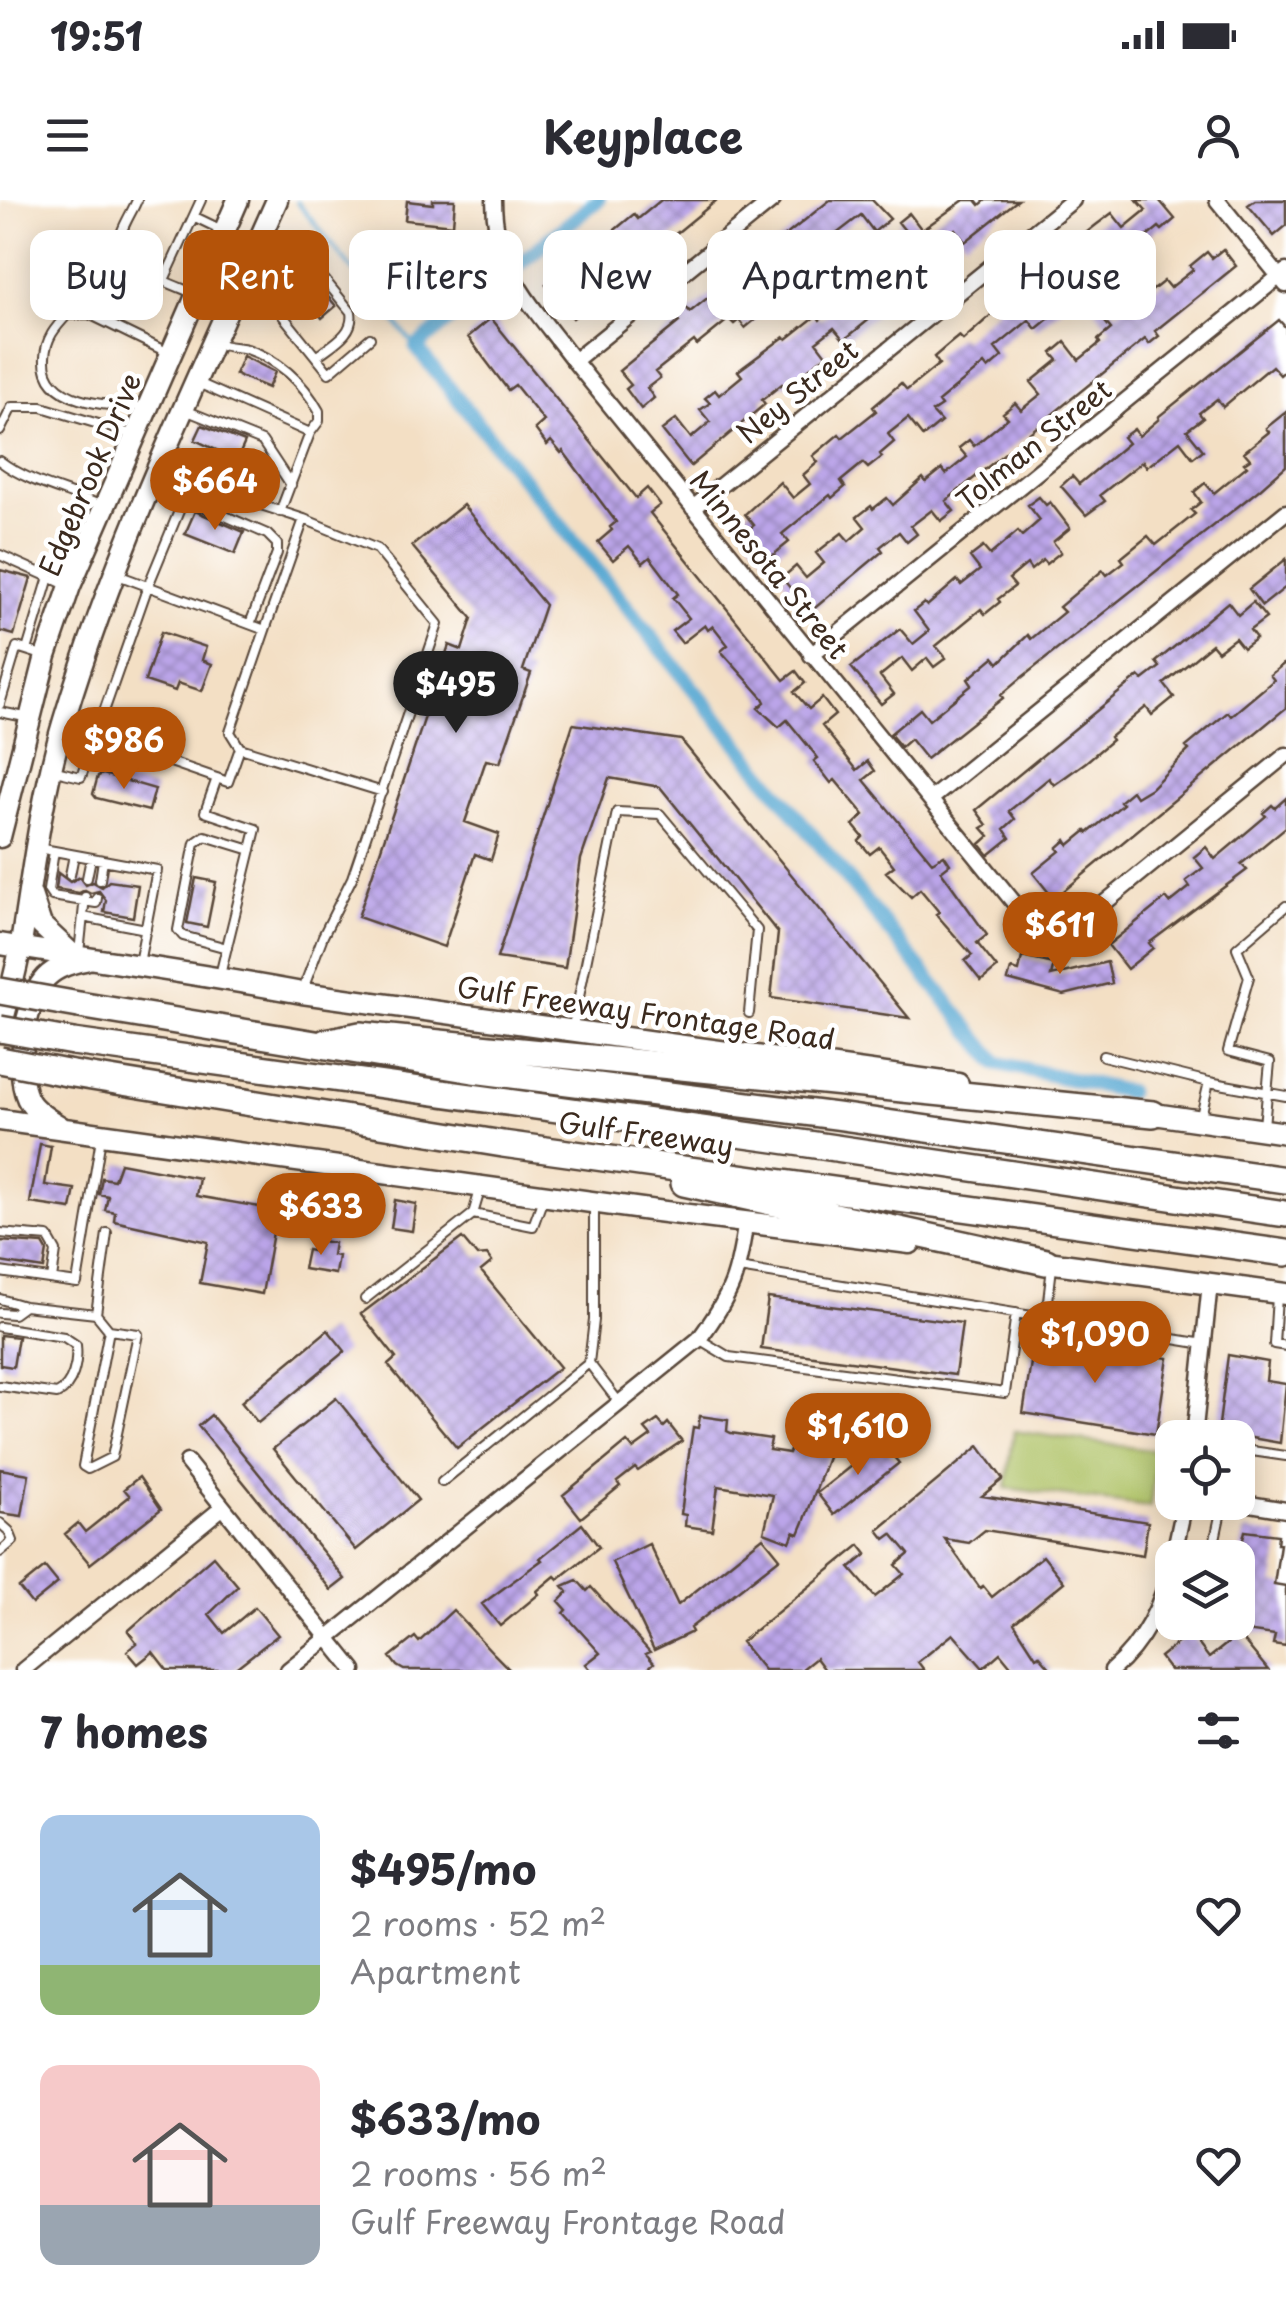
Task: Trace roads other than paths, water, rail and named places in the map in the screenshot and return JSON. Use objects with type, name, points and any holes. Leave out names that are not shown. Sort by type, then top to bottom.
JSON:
[{"type":"highway","name":"Gulf Freeway","points":[[0,991],[311,1046],[1286,1180]]},
{"type":"highway","name":"Gulf Freeway","points":[[0,1030],[1286,1214]]},
{"type":"highway","points":[[311,1046],[360,1035],[1153,1114]]},
{"type":"highway","name":"Gulf Freeway","points":[[0,1060],[503,1144],[1286,1254]]},
{"type":"highway","points":[[503,1144],[1049,1262]]},
{"type":"main road","name":"Edgebrook Drive","points":[[224,230],[238,200]]},
{"type":"main road","points":[[264,230],[277,200]]},
{"type":"main road","name":"Edgebrook Drive","points":[[0,837],[3,803],[30,718],[36,653],[70,586],[186,320]]},
{"type":"main road","points":[[0,1030],[10,945],[29,882],[44,849],[52,770],[62,725],[85,652],[155,471],[224,320]]},
{"type":"main road","points":[[124,461],[155,471]]},
{"type":"main road","points":[[30,718],[62,725]]},
{"type":"main road","points":[[29,882],[32,908],[40,924],[82,958],[56,969],[42,981],[31,1000],[28,1016],[22,1084],[30,1104],[64,1129]]},
{"type":"main road","name":"Gulf Freeway Frontage Road","points":[[10,945],[220,977],[302,994],[897,1074],[1286,1133]]},
{"type":"main road","points":[[0,1120],[1282,1293]]},
{"type":"main road","points":[[0,1139],[34,1124]]},
{"type":"street","name":"Minnesota Street","points":[[494,200],[494,231],[510,274],[574,361],[1024,915],[1056,925],[1091,914],[1286,755]]},
{"type":"street","points":[[574,361],[772,200]]},
{"type":"street","name":"Ney Street","points":[[693,508],[1073,200]]},
{"type":"street","points":[[1217,200],[1284,278]]},
{"type":"street","name":"Tolman Street","points":[[812,655],[1284,278]]},
{"type":"street","points":[[931,799],[1286,512]]},
{"type":"street","points":[[288,1670],[699,1339],[723,1306],[739,1268],[746,1220]]},
{"type":"street","points":[[1196,1420],[1210,1283]]},
{"type":"street","points":[[187,1462],[354,1670]]},
{"type":"street","points":[[1255,1505],[1286,1510]]},
{"type":"street","points":[[23,1670],[222,1508]]},
{"type":"street","points":[[1121,1667],[1155,1618]]},
{"type":"lane","points":[[137,200],[119,241],[120,250],[128,263],[183,289]]},
{"type":"lane","points":[[164,280],[201,200]]},
{"type":"lane","points":[[194,217],[222,230]]},
{"type":"lane","points":[[316,356],[348,332],[352,317],[329,287]]},
{"type":"lane","points":[[147,407],[104,405],[56,387],[44,361],[47,342],[67,316],[78,312],[171,354]]},
{"type":"lane","points":[[287,320],[329,372],[370,338]]},
{"type":"lane","points":[[214,342],[230,349],[242,347],[284,367],[320,412],[280,512]]},
{"type":"lane","points":[[196,382],[310,432]]},
{"type":"lane","points":[[0,431],[2,420],[12,407],[42,407],[136,434]]},
{"type":"lane","points":[[183,409],[262,441],[290,485]]},
{"type":"lane","points":[[0,462],[26,478],[73,492],[104,507]]},
{"type":"lane","points":[[155,471],[304,519],[377,549],[438,624],[352,878],[323,936],[302,994]]},
{"type":"lane","points":[[52,770],[81,777],[148,586],[191,482]]},
{"type":"lane","points":[[184,498],[268,534],[275,541],[277,554],[250,624]]},
{"type":"lane","points":[[304,519],[230,732],[240,748],[383,792]]},
{"type":"lane","points":[[0,556],[70,586]]},
{"type":"lane","points":[[116,574],[265,630]]},
{"type":"lane","points":[[0,704],[17,647],[36,653],[49,577]]},
{"type":"lane","points":[[0,712],[30,718]]},
{"type":"lane","points":[[62,725],[228,782],[240,748]]},
{"type":"lane","points":[[217,778],[204,812],[256,829],[220,977]]},
{"type":"lane","points":[[572,1030],[617,812],[660,814],[757,930],[748,1013]]},
{"type":"lane","points":[[227,948],[183,936],[178,930],[195,843],[205,836],[250,850]]},
{"type":"lane","points":[[96,898],[96,903],[84,898],[52,896],[44,849],[158,870],[138,966]]},
{"type":"lane","points":[[70,875],[74,855]]},
{"type":"lane","points":[[88,878],[91,858]]},
{"type":"lane","points":[[100,880],[103,860]]},
{"type":"lane","points":[[82,958],[84,898]]},
{"type":"lane","points":[[1263,1130],[1270,1062],[1228,1051],[1248,977],[1237,948],[1286,906]]},
{"type":"lane","points":[[83,917],[146,929]]},
{"type":"lane","points":[[1103,1056],[1286,1096]]},
{"type":"lane","points":[[1200,1121],[1209,1082]]},
{"type":"lane","points":[[0,1272],[77,1283],[101,1134]]},
{"type":"lane","points":[[366,1299],[473,1214],[481,1187]]},
{"type":"lane","points":[[473,1214],[533,1226],[544,1196]]},
{"type":"lane","points":[[594,1203],[594,1320],[589,1363],[621,1405]]},
{"type":"lane","points":[[0,1233],[48,1238],[56,1251],[52,1280]]},
{"type":"lane","points":[[107,1233],[96,1314],[108,1330],[138,1334],[112,1458],[88,1469],[83,1466],[108,1330]]},
{"type":"lane","points":[[1046,1318],[1049,1262]]},
{"type":"lane","points":[[739,1268],[1205,1344]]},
{"type":"lane","points":[[1282,1293],[1274,1344],[1286,1346]]},
{"type":"lane","points":[[0,1299],[24,1306],[96,1314]]},
{"type":"lane","points":[[0,1313],[13,1314],[24,1306]]},
{"type":"lane","points":[[699,1339],[729,1357],[1006,1393],[1016,1312]]},
{"type":"lane","points":[[0,1327],[71,1340],[77,1354],[72,1380],[62,1392],[0,1386]]},
{"type":"lane","points":[[442,1482],[589,1363]]},
{"type":"lane","points":[[1255,1451],[1286,1456]]},
{"type":"lane","points":[[0,1524],[13,1541],[0,1552]]},
{"type":"waterway","points":[[523,261],[598,200]]},
{"type":"waterway","points":[[297,202],[416,347]]},
{"type":"waterway","points":[[449,320],[416,347],[997,1063],[1128,1092]]}]
